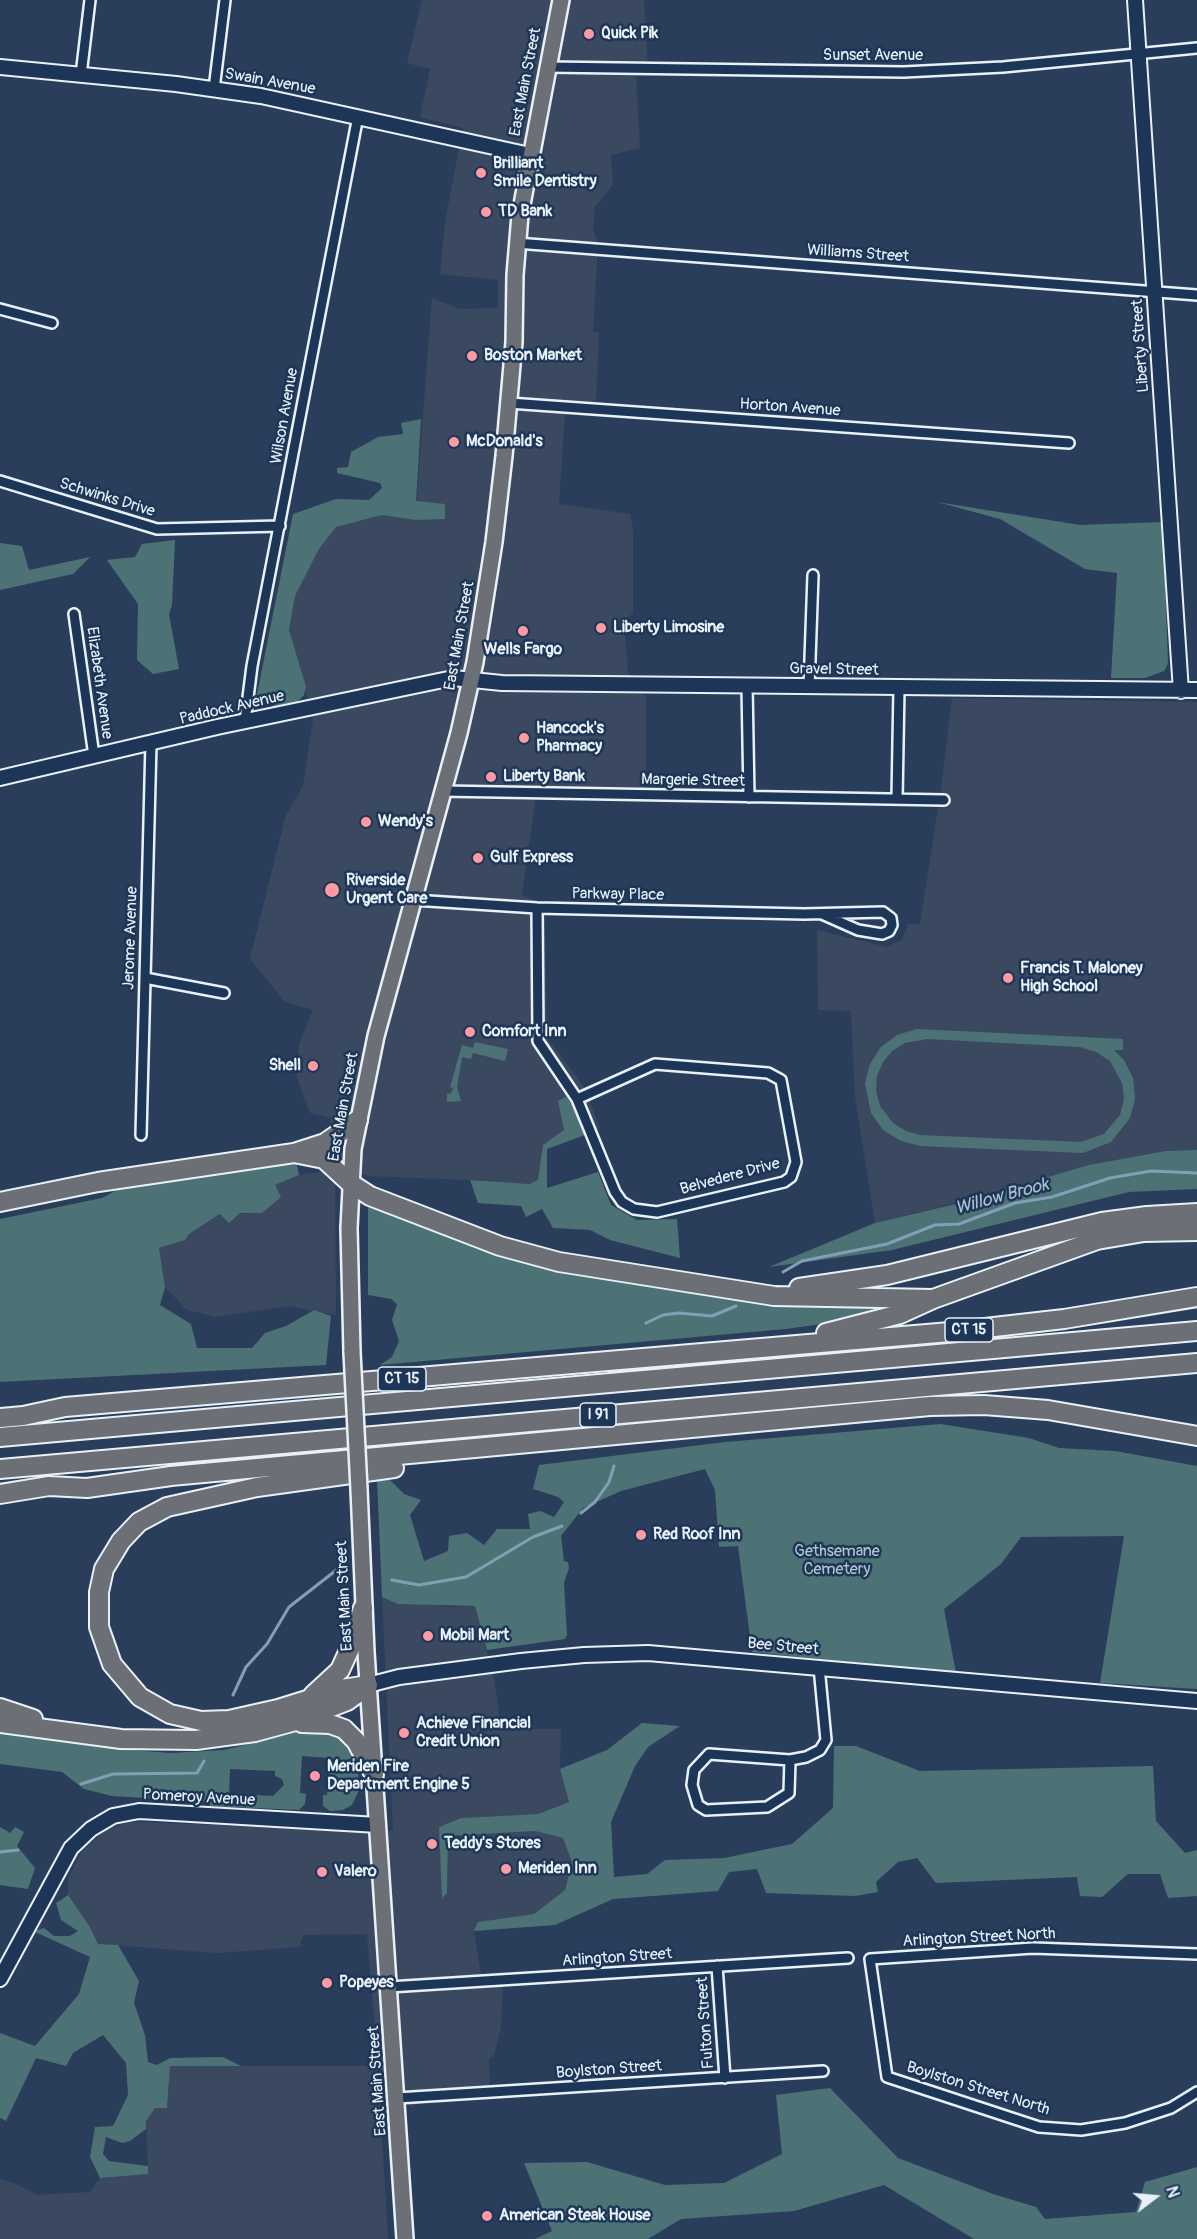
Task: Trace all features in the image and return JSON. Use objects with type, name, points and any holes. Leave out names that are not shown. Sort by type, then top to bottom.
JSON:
[{"type":"highway","points":[[0,1202],[98,1182],[294,1153],[325,1143],[358,1120]]},
{"type":"highway","points":[[294,1153],[324,1159],[350,1183],[370,1196],[513,1250],[636,1275],[774,1296],[933,1299]]},
{"type":"highway","points":[[763,1293],[878,1277],[1113,1220],[1197,1213]]},
{"type":"highway","points":[[739,1349],[763,1341],[860,1326],[917,1308],[933,1299],[1097,1240],[1144,1232],[1197,1231]]},
{"type":"highway","name":"CT 15","points":[[0,1409],[64,1407],[1006,1326],[1197,1297]]},
{"type":"highway","name":"I 91","points":[[0,1437],[1197,1331]]},
{"type":"highway","name":"I 91","points":[[0,1468],[1197,1363]]},
{"type":"highway","points":[[0,1504],[171,1476],[918,1407],[984,1405],[1048,1410],[1197,1436]]},
{"type":"highway","points":[[0,1418],[23,1416],[64,1407]]},
{"type":"highway","points":[[1048,1410],[1091,1426],[1197,1448]]},
{"type":"highway","points":[[368,1685],[342,1689],[252,1716],[210,1721],[176,1716],[146,1702],[117,1672],[102,1641],[98,1599],[107,1563],[132,1528],[154,1513],[172,1505],[257,1487],[397,1467],[428,1453]]},
{"type":"highway","points":[[0,1494],[57,1485],[87,1488]]},
{"type":"highway","points":[[304,1701],[324,1686],[339,1670],[351,1646],[363,1608]]},
{"type":"highway","points":[[0,1723],[58,1733],[78,1733],[121,1739],[179,1741],[235,1735],[286,1724],[347,1701],[368,1685]]},
{"type":"highway","points":[[0,1708],[78,1733]]},
{"type":"highway","points":[[286,1724],[324,1723],[344,1729],[356,1741],[374,1774]]},
{"type":"main road","name":"East Main Street","points":[[405,2239],[363,1608],[351,1352],[350,1183],[358,1120],[376,1036],[471,679],[494,542],[509,403],[514,342],[516,243],[530,155],[561,0]]},
{"type":"main road","name":"Liberty Street","points":[[1136,0],[1181,691]]},
{"type":"main road","name":"Swain Avenue","points":[[0,67],[214,89],[358,117],[530,155]]},
{"type":"main road","name":"Paddock Avenue","points":[[0,778],[245,721],[446,678],[471,679]]},
{"type":"main road","name":"Gravel Street","points":[[471,679],[502,683],[1197,690]]},
{"type":"main road","name":"Bee Street","points":[[368,1685],[399,1677],[451,1670],[606,1653],[682,1655],[1197,1701]]},
{"type":"main road","name":"Pomeroy Avenue","points":[[0,1979],[71,1848],[91,1829],[114,1816],[148,1811],[378,1825]]},
{"type":"street","points":[[81,75],[90,0]]},
{"type":"street","points":[[214,89],[225,0]]},
{"type":"street","name":"Sunset Avenue","points":[[547,67],[904,72],[1003,67],[1197,48]]},
{"type":"street","name":"Wilson Avenue","points":[[245,721],[252,666],[336,220],[358,117]]},
{"type":"street","name":"Williams Street","points":[[516,243],[1197,295]]},
{"type":"street","points":[[0,309],[52,323]]},
{"type":"street","name":"Horton Avenue","points":[[509,403],[1069,442]]},
{"type":"street","name":"Schwinks Drive","points":[[0,482],[157,529],[280,526]]},
{"type":"street","points":[[809,687],[813,575]]},
{"type":"street","name":"Elizabeth Avenue","points":[[74,614],[94,756]]},
{"type":"street","points":[[747,686],[749,797]]},
{"type":"street","points":[[897,799],[899,688]]},
{"type":"street","name":"Jerome Avenue","points":[[141,1135],[152,742]]},
{"type":"street","name":"Margerie Street","points":[[443,791],[944,800]]},
{"type":"street","name":"Parkway Place","points":[[413,900],[537,908],[822,914],[883,912],[891,918],[892,925],[889,931],[882,934],[858,930],[822,914]]},
{"type":"street","name":"Belvedere Drive","points":[[537,908],[538,1041],[577,1100],[615,1192],[622,1202],[633,1209],[657,1212],[784,1182],[795,1170],[796,1162],[784,1087],[775,1075],[655,1064],[577,1100]]},
{"type":"street","points":[[145,978],[224,993]]},
{"type":"street","points":[[790,1760],[789,1793],[767,1807],[706,1810],[698,1805],[692,1785],[694,1770],[709,1754],[790,1760],[806,1757],[820,1750],[826,1740],[819,1667]]},
{"type":"street","name":"Arlington Street North","points":[[886,2077],[870,1959],[1033,1948],[1197,1954]]},
{"type":"street","name":"Arlington Street","points":[[389,1987],[848,1958]]},
{"type":"street","name":"Fulton Street","points":[[717,1966],[726,2078]]},
{"type":"street","name":"Boylston Street","points":[[397,2098],[823,2071]]},
{"type":"street","name":"Boylston Street North","points":[[886,2077],[1039,2127],[1081,2130],[1125,2123],[1170,2108],[1197,2092]]},
{"type":"shaded area","points":[[422,0],[644,0],[648,68],[636,77],[640,148],[611,155],[613,185],[595,207],[593,230],[598,242],[593,331],[599,333],[596,400],[565,413],[559,504],[630,514],[633,529],[633,613],[624,621],[628,672],[646,697],[646,790],[537,788],[522,894],[534,902],[545,919],[547,1038],[585,1088],[600,1129],[547,1149],[547,1188],[530,1184],[368,1176],[335,1161],[336,1315],[289,1306],[216,1317],[187,1310],[165,1287],[159,1248],[185,1240],[189,1234],[221,1214],[262,1213],[275,1185],[299,1175],[326,1171],[331,1118],[310,1113],[297,1078],[299,1044],[313,1010],[285,1002],[250,959],[286,815],[303,786],[313,719],[289,630],[295,596],[319,549],[336,527],[382,515],[415,520],[432,298],[460,309],[498,308],[498,280],[440,274],[445,222],[463,128],[420,117],[430,69],[407,63]]},
{"type":"shaded area","name":"Francis T. Maloney High School","points":[[952,698],[1197,702],[1197,1150],[1166,1151],[875,1223],[855,1097],[851,1011],[818,1010],[817,930],[887,947],[902,940],[908,924],[920,924],[941,789]]},
{"type":"shaded area","points":[[382,1597],[398,1604],[475,1606],[494,1677],[501,1729],[561,1729],[560,1769],[569,1802],[538,1814],[461,1818],[439,1827],[447,1893],[448,1836],[535,1831],[563,1838],[572,1862],[565,1890],[534,1914],[479,1922],[474,1931],[481,1974],[504,1972],[501,2027],[494,2056],[489,2059],[490,2097],[418,2102],[412,2108],[378,2067],[388,2239],[0,2239],[0,2179],[16,2184],[36,2195],[90,2192],[100,2178],[148,2174],[146,2121],[155,2108],[167,2108],[170,2066],[378,2066],[367,1934],[303,1935],[299,1947],[218,1953],[98,1944],[90,1927],[68,1895],[68,1879],[82,1851],[106,1830],[130,1822],[393,1831]]},
{"type":"green space","points":[[421,419],[416,501],[445,504],[445,519],[415,520],[382,515],[336,527],[319,549],[295,596],[289,630],[306,687],[304,695],[298,701],[276,706],[262,703],[257,694],[293,514],[336,499],[369,500],[382,488],[380,483],[337,473],[337,468],[348,467],[351,452],[378,437],[403,434],[401,423]]},
{"type":"green space","points":[[937,502],[1080,525],[1163,522],[1168,664],[1164,671],[1145,678],[1111,678],[1117,573],[1085,569],[1000,519]]},
{"type":"green space","points":[[175,540],[172,605],[169,614],[179,669],[153,674],[137,660],[138,604],[107,560],[135,557],[142,544]]},
{"type":"green space","points":[[0,543],[22,546],[29,570],[90,557],[73,574],[0,590]]},
{"type":"green space","points":[[917,1029],[1123,1039],[1123,1050],[1114,1050],[1124,1060],[1133,1078],[1135,1099],[1130,1118],[1111,1142],[1083,1153],[920,1146],[901,1141],[883,1130],[871,1113],[865,1083],[870,1064],[881,1047],[897,1035]],"holes":[[[927,1039],[1080,1047],[1096,1052],[1110,1061],[1122,1083],[1124,1099],[1120,1115],[1104,1134],[1081,1142],[920,1135],[906,1131],[893,1123],[880,1106],[876,1091],[877,1076],[883,1062],[892,1051],[905,1043]]]},
{"type":"green space","points":[[475,1042],[508,1049],[505,1061],[473,1053],[471,1059],[462,1057],[457,1087],[461,1101],[447,1102],[447,1093],[451,1094],[453,1088],[450,1087],[462,1045],[473,1048]]},
{"type":"green space","points":[[566,1097],[572,1104],[585,1135],[547,1149],[547,1188],[598,1172],[611,1205],[637,1220],[677,1219],[680,1258],[610,1240],[590,1230],[553,1228],[542,1209],[526,1217],[521,1206],[478,1203],[470,1180],[530,1184],[538,1180],[543,1145],[564,1130],[558,1101]]},
{"type":"green space","points":[[1197,1150],[1197,1189],[1129,1192],[892,1250],[769,1267],[875,1223],[960,1203],[1089,1165],[1166,1151]]},
{"type":"green space","points":[[296,1161],[299,1175],[275,1185],[281,1197],[262,1213],[240,1213],[229,1223],[220,1214],[189,1234],[185,1240],[159,1248],[165,1287],[160,1305],[191,1324],[197,1348],[252,1348],[265,1333],[286,1326],[314,1310],[331,1316],[326,1365],[0,1382],[0,1219],[102,1198],[134,1181]]},
{"type":"green space","points":[[372,1204],[474,1243],[881,1305],[882,1309],[829,1323],[786,1329],[380,1365],[392,1357],[399,1341],[392,1320],[397,1304],[391,1299],[368,1295],[368,1205]]},
{"type":"green space","name":"Gethsemane Cemetery","points":[[940,1424],[1029,1438],[1059,1448],[1115,1451],[1197,1466],[1197,1689],[1100,1683],[1124,1536],[1021,1537],[1001,1564],[944,1609],[956,1673],[752,1652],[738,1546],[719,1547],[715,1490],[705,1469],[621,1491],[583,1508],[561,1536],[564,1561],[568,1562],[569,1568],[564,1583],[567,1635],[565,1639],[487,1650],[475,1606],[398,1604],[382,1597],[377,1479],[388,1478],[404,1494],[421,1500],[410,1515],[424,1561],[448,1551],[449,1536],[467,1533],[484,1545],[497,1529],[530,1529],[528,1514],[540,1511],[554,1517],[564,1502],[558,1497],[533,1489],[539,1465],[725,1442]]},
{"type":"green space","points":[[642,1723],[680,1726],[648,1747],[635,1766],[611,1822],[614,1877],[647,1874],[665,1860],[724,1858],[792,1844],[833,1808],[834,1746],[856,1746],[920,1771],[1153,1766],[1156,1821],[1185,1853],[1197,1850],[1197,1896],[1168,1898],[1160,1874],[1128,1874],[1102,1897],[1080,1896],[1077,1877],[936,1883],[917,1858],[898,1862],[876,1882],[878,1892],[855,1896],[766,1893],[757,1869],[729,1872],[718,1891],[613,1899],[555,1925],[474,1931],[478,1922],[534,1914],[565,1890],[572,1862],[563,1838],[535,1831],[448,1836],[447,1893],[442,1898],[439,1827],[461,1818],[538,1814],[569,1802],[560,1769],[607,1750]]},
{"type":"green space","points":[[306,1730],[338,1731],[355,1751],[360,1788],[352,1805],[343,1810],[330,1811],[323,1806],[323,1795],[327,1795],[329,1758],[302,1756],[300,1793],[306,1794],[305,1804],[299,1810],[210,1806],[210,1802],[112,1796],[84,1789],[62,1772],[0,1764],[0,1732],[116,1749],[171,1753],[224,1750]],"holes":[[[230,1769],[275,1771],[275,1776],[282,1779],[284,1785],[273,1796],[229,1794]]]},
{"type":"green space","points":[[0,1827],[10,1833],[15,1827],[24,1832],[17,1846],[35,1868],[28,1889],[0,1885]]},
{"type":"green space","points":[[68,1895],[90,1927],[98,1944],[118,1945],[139,1981],[134,2003],[145,2035],[148,2062],[157,2065],[170,2058],[223,2057],[241,2066],[170,2066],[167,2108],[155,2108],[146,2121],[146,2129],[130,2141],[122,2143],[106,2137],[103,2154],[109,2161],[148,2166],[148,2174],[100,2178],[90,2157],[95,2127],[113,2126],[128,2095],[126,2063],[103,2035],[73,2053],[66,2066],[36,2058],[6,2121],[0,2118],[0,2033],[35,2046],[79,1994],[90,1957],[33,1931],[44,1928],[54,1936],[70,1936],[78,1931],[61,1920],[56,1903]]},
{"type":"green space","points":[[830,2088],[898,2158],[993,2194],[1036,2207],[1045,2219],[1136,2212],[1145,2182],[1197,2167],[1197,2239],[974,2239],[884,2185],[794,2211],[681,2219],[648,2239],[535,2239],[552,2231],[524,2163],[587,2162],[665,2185],[724,2183],[782,2154],[776,2095]]},
{"type":"waterway","name":"Willow Brook","points":[[783,1272],[802,1261],[887,1244],[935,1225],[959,1224],[1015,1203],[1052,1197],[1110,1178],[1151,1171],[1197,1173]]},
{"type":"waterway","name":"Willow Brook","points":[[646,1323],[663,1315],[679,1313],[712,1316],[736,1306]]},
{"type":"waterway","name":"Willow Brook","points":[[581,1513],[595,1502],[609,1482],[614,1466]]},
{"type":"waterway","name":"Willow Brook","points":[[392,1580],[419,1585],[466,1577],[533,1537],[562,1526]]},
{"type":"waterway","name":"Willow Brook","points":[[233,1695],[246,1667],[267,1644],[289,1607],[339,1568]]},
{"type":"waterway","name":"Willow Brook","points":[[81,1784],[113,1774],[197,1773],[204,1761]]},
{"type":"waterway","name":"Willow Brook","points":[[0,1852],[18,1850]]},
{"type":"place","name":"Quick Pik","points":[[589,34]]},
{"type":"place","name":"Brilliant Smile Dentistry","points":[[481,173]]},
{"type":"place","name":"TD Bank","points":[[486,212]]},
{"type":"place","name":"Boston Market","points":[[472,356]]},
{"type":"place","name":"McDonald's","points":[[454,442]]},
{"type":"place","name":"Liberty Limosine","points":[[601,628]]},
{"type":"place","name":"Wells Fargo","points":[[523,631]]},
{"type":"place","name":"Hancock's Pharmacy","points":[[524,738]]},
{"type":"place","name":"Liberty Bank","points":[[491,777]]},
{"type":"place","name":"Wendy's","points":[[366,822]]},
{"type":"place","name":"Gulf Express","points":[[478,858]]},
{"type":"place","name":"Riverside Urgent Care","points":[[332,890]]},
{"type":"place","name":"Francis T. Maloney High School","points":[[1008,978]]},
{"type":"place","name":"Comfort Inn","points":[[470,1032]]},
{"type":"place","name":"Shell","points":[[313,1066]]},
{"type":"place","name":"Red Roof Inn","points":[[641,1535]]},
{"type":"place","name":"Mobil Mart","points":[[428,1636]]},
{"type":"place","name":"Achieve Financial Credit Union","points":[[404,1733]]},
{"type":"place","name":"Meriden Fire Department Engine 5","points":[[315,1776]]},
{"type":"place","name":"Teddy's Stores","points":[[432,1844]]},
{"type":"place","name":"Meriden Inn","points":[[506,1869]]},
{"type":"place","name":"Valero","points":[[322,1872]]},
{"type":"place","name":"Popeyes","points":[[327,1983]]},
{"type":"place","name":"American Steak House","points":[[487,2216]]}]
